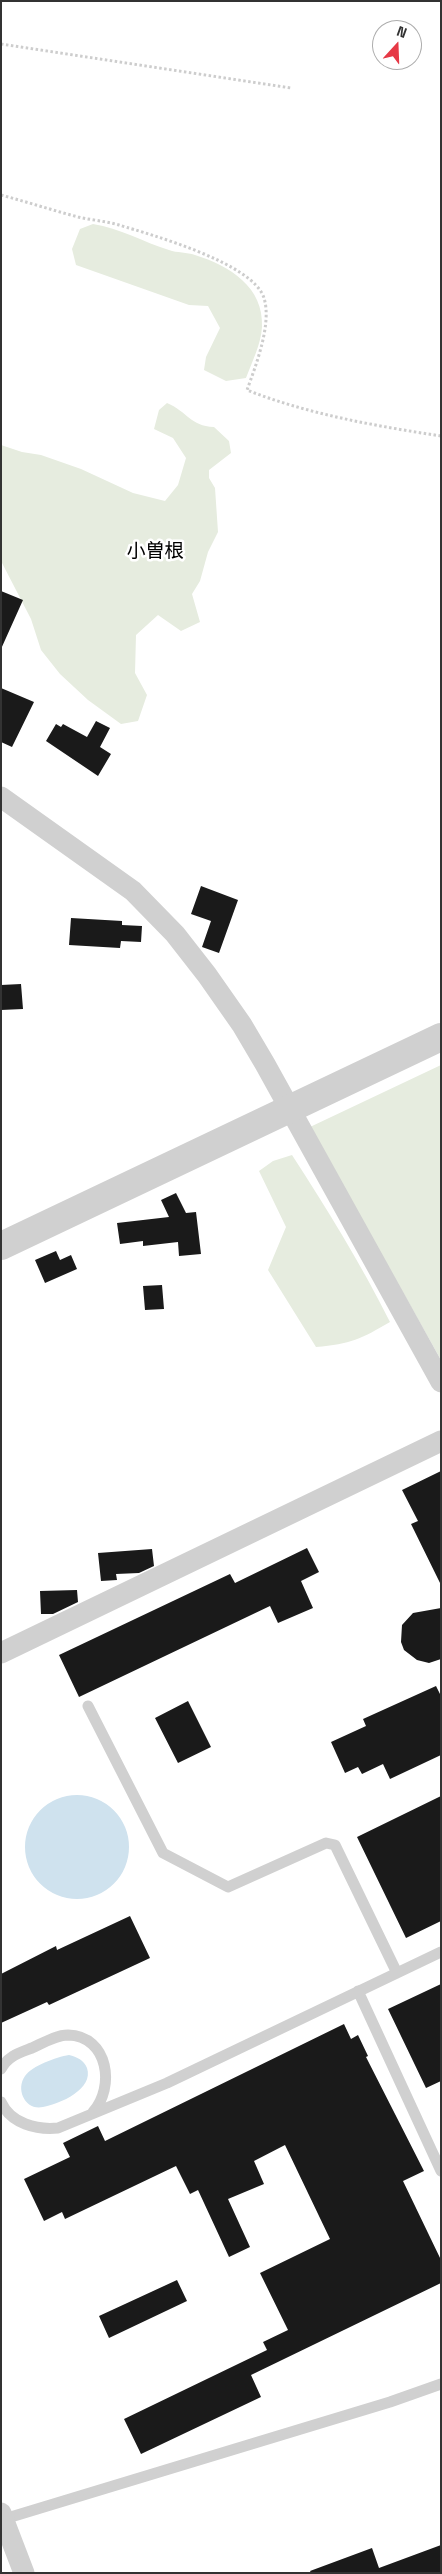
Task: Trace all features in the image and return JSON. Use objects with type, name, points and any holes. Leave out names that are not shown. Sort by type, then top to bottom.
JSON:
[{"type":"street","points":[[1,797],[133,891],[175,934],[242,1025],[441,1382]]},
{"type":"street","points":[[1,1246],[441,1038]]},
{"type":"street","points":[[1,1653],[441,1441]]},
{"type":"street","points":[[2,2517],[24,2573]]},
{"type":"lane","points":[[88,1706],[163,1852],[228,1887],[326,1843],[335,1845],[397,1973]]},
{"type":"lane","points":[[1,2102],[4,2109],[19,2121],[45,2129],[58,2128],[167,2083],[441,1952]]},
{"type":"lane","points":[[358,1992],[441,2171]]},
{"type":"lane","points":[[1,2070],[11,2056],[60,2036],[79,2037],[96,2048],[105,2067],[107,2082],[104,2096],[92,2114]]},
{"type":"lane","points":[[2,2517],[390,2402],[441,2384]]},
{"type":"path","points":[[1,44],[291,88]]},
{"type":"path","points":[[1,195],[80,217],[117,224],[234,267],[252,280],[264,298],[266,330],[247,390],[265,397],[329,414],[441,436]]},
{"type":"shaded area","points":[[93,224],[113,229],[175,252],[192,254],[208,260],[221,265],[242,280],[257,300],[261,313],[262,327],[258,346],[246,378],[226,381],[204,370],[206,357],[220,328],[208,306],[189,305],[76,265],[72,249],[80,229]]},
{"type":"shaded area","points":[[167,403],[199,424],[214,427],[229,441],[231,453],[209,470],[209,478],[215,488],[218,532],[208,552],[200,581],[192,594],[200,622],[181,631],[158,615],[136,635],[135,673],[147,695],[138,721],[121,724],[88,700],[60,674],[41,650],[31,619],[1,561],[1,445],[22,452],[41,455],[81,469],[133,493],[165,501],[178,485],[186,458],[173,438],[154,429],[159,410]]},
{"type":"shaded area","points":[[441,1065],[441,1360],[310,1127]]},
{"type":"shaded area","points":[[292,1155],[343,1237],[390,1322],[355,1340],[316,1347],[268,1270],[286,1227],[259,1171],[273,1161]]},
{"type":"water","points":[[77,1795],[97,1799],[114,1810],[125,1827],[129,1847],[125,1867],[114,1884],[97,1895],[77,1899],[57,1895],[40,1884],[29,1867],[25,1847],[29,1827],[40,1810],[57,1799]]},
{"type":"water","points":[[69,2055],[80,2059],[87,2068],[88,2076],[81,2089],[58,2103],[43,2107],[32,2106],[27,2103],[21,2087],[28,2072],[45,2062]]},
{"type":"building","points":[[1,591],[23,600],[1,649]]},
{"type":"building","points":[[1,688],[34,702],[12,747],[1,742]]},
{"type":"building","points":[[96,721],[110,728],[100,747],[111,754],[98,776],[46,741],[56,724],[61,727],[63,724],[87,737]]},
{"type":"building","points":[[201,886],[238,900],[219,953],[202,947],[211,921],[191,914]]},
{"type":"building","points":[[71,918],[122,921],[122,925],[142,926],[141,942],[121,941],[120,948],[69,945]]},
{"type":"building","points":[[21,984],[23,1009],[1,1010],[1,985]]},
{"type":"building","points":[[176,1193],[186,1213],[196,1212],[201,1254],[179,1256],[178,1242],[143,1246],[143,1241],[120,1244],[117,1223],[169,1217],[161,1200]]},
{"type":"building","points":[[56,1251],[60,1260],[71,1255],[77,1269],[45,1283],[35,1260]]},
{"type":"building","points":[[162,1285],[164,1309],[145,1310],[143,1286]]},
{"type":"building","points":[[441,1471],[441,1585],[411,1524],[418,1521],[402,1490]]},
{"type":"building","points":[[307,1548],[319,1572],[301,1581],[313,1608],[278,1623],[270,1606],[79,1697],[59,1655],[230,1574],[235,1583]]},
{"type":"building","points":[[152,1549],[154,1566],[139,1573],[116,1574],[117,1580],[101,1581],[98,1553]]},
{"type":"building","points":[[77,1590],[78,1602],[53,1614],[41,1614],[40,1591]]},
{"type":"building","points":[[441,1608],[441,1659],[429,1663],[417,1660],[404,1650],[401,1642],[402,1625],[413,1613]]},
{"type":"building","points":[[436,1686],[441,1696],[441,1755],[390,1779],[383,1764],[362,1774],[358,1767],[345,1773],[331,1742],[366,1726],[363,1719]]},
{"type":"building","points":[[188,1701],[211,1747],[178,1763],[155,1718]]},
{"type":"building","points":[[441,1796],[441,1921],[406,1938],[357,1837]]},
{"type":"building","points":[[130,1916],[150,1958],[49,2005],[47,2002],[1,2023],[1,1974],[56,1946],[57,1950]]},
{"type":"building","points":[[441,1984],[441,2081],[426,2088],[388,2009]]},
{"type":"building","points":[[344,2024],[351,2039],[358,2035],[368,2056],[366,2057],[424,2171],[403,2181],[441,2260],[441,2283],[251,2375],[261,2397],[141,2454],[124,2419],[267,2350],[263,2342],[288,2330],[260,2273],[330,2239],[285,2145],[254,2161],[264,2184],[228,2199],[250,2247],[229,2257],[198,2190],[190,2194],[176,2166],[65,2219],[62,2212],[44,2221],[24,2179],[70,2157],[63,2143],[98,2126],[105,2141]]},
{"type":"building","points":[[177,2280],[187,2301],[109,2338],[99,2316]]},
{"type":"building","points":[[441,2545],[441,2573],[311,2573],[310,2571],[372,2548],[379,2568]]},
{"type":"district","name":"小曽根","points":[[155,552]]}]
